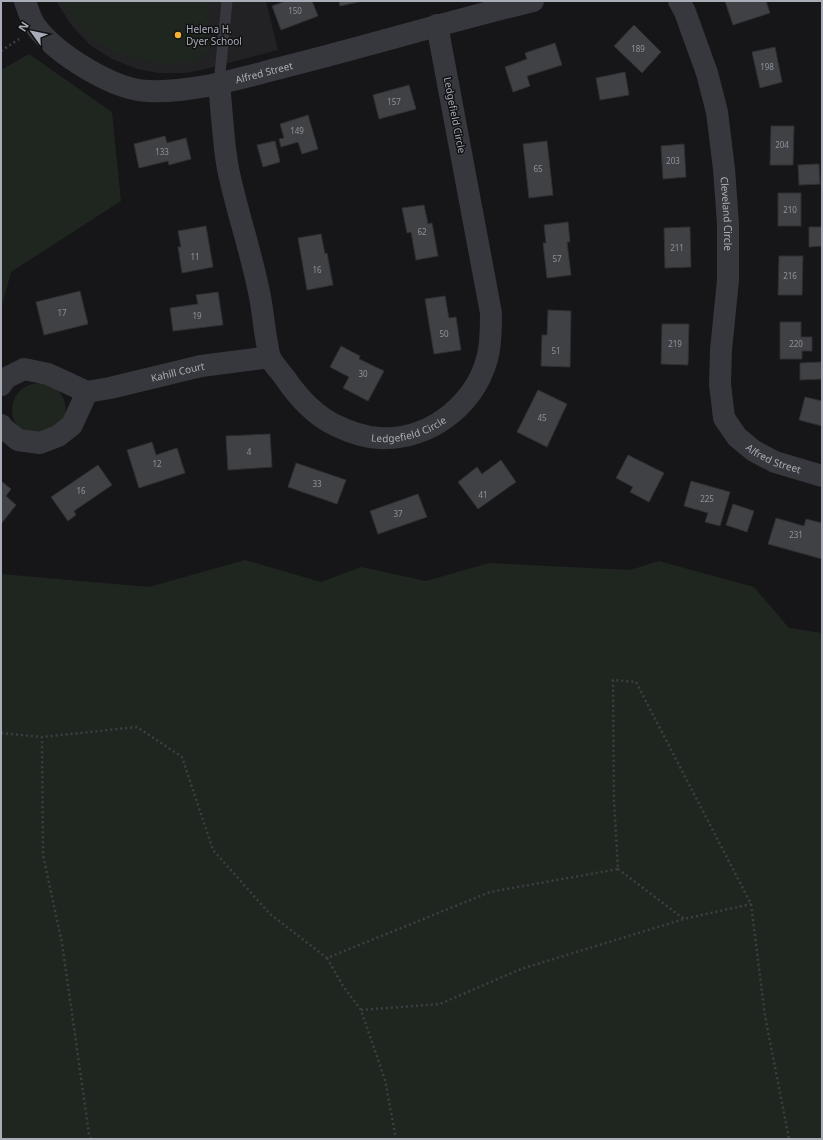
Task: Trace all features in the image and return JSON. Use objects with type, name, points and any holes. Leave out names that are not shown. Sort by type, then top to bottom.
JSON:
[{"type":"street","name":"Alfred Street","points":[[25,1],[36,28],[50,43],[68,57],[87,69],[125,87],[147,91],[169,91],[219,84],[533,1]]},
{"type":"street","name":"Cleveland Circle","points":[[679,1],[685,12],[707,73],[717,112],[724,169],[728,224],[728,280],[721,350],[720,384],[724,418],[732,431]]},
{"type":"street","name":"Ledgefield Circle","points":[[219,84],[228,168],[261,299],[270,357],[298,396],[315,412],[334,425],[357,434],[380,438],[401,437],[438,423],[462,404],[476,385],[484,368],[489,350],[491,332],[490,313],[438,25]]},
{"type":"street","name":"Kahill Court","points":[[88,392],[201,366],[270,357]]},
{"type":"street","points":[[1,385],[6,378],[24,369],[48,374],[88,392],[72,425],[58,436],[40,443],[18,440],[2,428],[1,425]]},
{"type":"street","name":"Alfred Street","points":[[732,431],[754,452],[775,462],[822,476]]},
{"type":"lane","points":[[219,84],[227,1]]},
{"type":"path","points":[[618,869],[614,801],[613,680],[636,682],[751,904],[765,1016],[789,1139]]},
{"type":"path","points":[[1,734],[42,737],[137,727],[182,757],[213,850],[270,914],[327,958],[343,986],[361,1010],[386,1080],[396,1139]]},
{"type":"path","points":[[42,737],[43,855],[62,943],[89,1134],[91,1139]]},
{"type":"path","points":[[327,958],[490,892],[618,869],[684,919]]},
{"type":"path","points":[[361,1010],[440,1004],[521,968],[684,919],[751,904]]},
{"type":"shaded area","name":"Helena H. Dyer School","points":[[56,1],[266,1],[278,50],[185,73],[158,73],[137,69],[112,59],[90,45],[72,26]]},
{"type":"shaded area","points":[[60,1],[207,1],[212,48],[193,62],[163,64],[114,53],[93,40],[75,22]]},
{"type":"shaded area","points":[[29,54],[112,112],[121,201],[11,272],[1,309],[1,70]]},
{"type":"shaded area","points":[[35,383],[41,383],[60,392],[65,404],[65,413],[63,422],[32,436],[18,427],[14,420],[12,410],[13,404],[17,394],[25,387]]},
{"type":"shaded area","points":[[245,560],[321,582],[361,567],[426,581],[489,563],[630,570],[659,561],[754,587],[789,628],[822,633],[822,1139],[1,1139],[1,574],[149,587]]},
{"type":"building","points":[[286,1],[312,1],[318,16],[281,30],[272,6]]},
{"type":"building","points":[[339,1],[363,1],[340,6]]},
{"type":"building","points":[[725,1],[766,1],[770,13],[733,25]]},
{"type":"building","points":[[634,25],[661,52],[642,73],[614,46]]},
{"type":"building","points":[[555,43],[562,65],[527,76],[530,86],[513,92],[505,67],[527,59],[525,53]]},
{"type":"building","points":[[775,47],[782,82],[760,88],[752,52]]},
{"type":"building","points":[[625,72],[629,95],[600,100],[596,78]]},
{"type":"building","points":[[409,85],[416,109],[379,119],[373,95]]},
{"type":"building","points":[[308,115],[318,149],[302,154],[298,142],[281,147],[279,139],[284,138],[280,124]]},
{"type":"building","points":[[771,126],[794,126],[793,165],[770,165]]},
{"type":"building","points":[[165,136],[167,143],[186,138],[191,159],[169,165],[168,161],[139,168],[134,144]]},
{"type":"building","points":[[275,141],[280,162],[263,167],[257,145]]},
{"type":"building","points":[[547,141],[553,195],[529,198],[523,144]]},
{"type":"building","points":[[684,144],[686,177],[663,179],[661,146]]},
{"type":"building","points":[[819,164],[820,184],[799,185],[798,165]]},
{"type":"building","points":[[778,193],[801,193],[801,226],[778,226]]},
{"type":"building","points":[[424,205],[428,224],[432,223],[438,256],[416,260],[411,232],[407,233],[402,208]]},
{"type":"building","points":[[568,222],[570,242],[567,242],[571,275],[547,278],[543,243],[546,243],[544,225]]},
{"type":"building","points":[[206,226],[213,267],[182,273],[178,247],[181,247],[178,231]]},
{"type":"building","points":[[690,227],[691,267],[665,268],[664,228]]},
{"type":"building","points":[[809,227],[822,227],[822,246],[809,247]]},
{"type":"building","points":[[321,234],[325,254],[327,253],[333,285],[307,290],[298,238]]},
{"type":"building","points":[[779,256],[803,256],[802,295],[778,295]]},
{"type":"building","points":[[80,291],[88,324],[44,335],[36,302]]},
{"type":"building","points":[[218,292],[223,325],[173,331],[170,308],[198,304],[196,295]]},
{"type":"building","points":[[445,296],[449,318],[456,317],[461,350],[434,354],[425,299]]},
{"type":"building","points":[[548,310],[571,311],[570,367],[541,366],[542,335],[547,335]]},
{"type":"building","points":[[780,322],[801,322],[801,337],[812,337],[812,351],[802,351],[802,359],[780,359]]},
{"type":"building","points":[[662,324],[689,324],[688,365],[661,364]]},
{"type":"building","points":[[341,346],[360,356],[359,359],[384,371],[368,401],[343,388],[349,377],[330,367]]},
{"type":"building","points":[[821,362],[822,379],[800,380],[800,363]]},
{"type":"building","points":[[538,390],[567,404],[547,447],[517,432]]},
{"type":"building","points":[[805,397],[822,401],[822,426],[799,420]]},
{"type":"building","points":[[270,434],[272,467],[228,470],[226,436]]},
{"type":"building","points":[[152,442],[156,455],[177,448],[185,473],[139,488],[127,450]]},
{"type":"building","points":[[628,455],[664,473],[649,502],[630,492],[633,487],[616,478]]},
{"type":"building","points":[[501,460],[516,482],[478,509],[458,482],[477,467],[482,474]]},
{"type":"building","points":[[296,463],[346,480],[337,504],[288,487]]},
{"type":"building","points":[[98,465],[112,485],[74,511],[76,515],[68,521],[51,497]]},
{"type":"building","points":[[1,481],[11,489],[6,496],[16,505],[1,524]]},
{"type":"building","points":[[691,481],[730,492],[720,526],[705,522],[708,513],[684,506]]},
{"type":"building","points":[[418,494],[427,517],[378,534],[370,511]]},
{"type":"building","points":[[733,504],[754,511],[747,532],[726,525]]},
{"type":"building","points":[[776,518],[804,526],[806,519],[822,523],[822,559],[768,544]]},
{"type":"place","name":"Helena H. Dyer School","points":[[178,35]]}]
